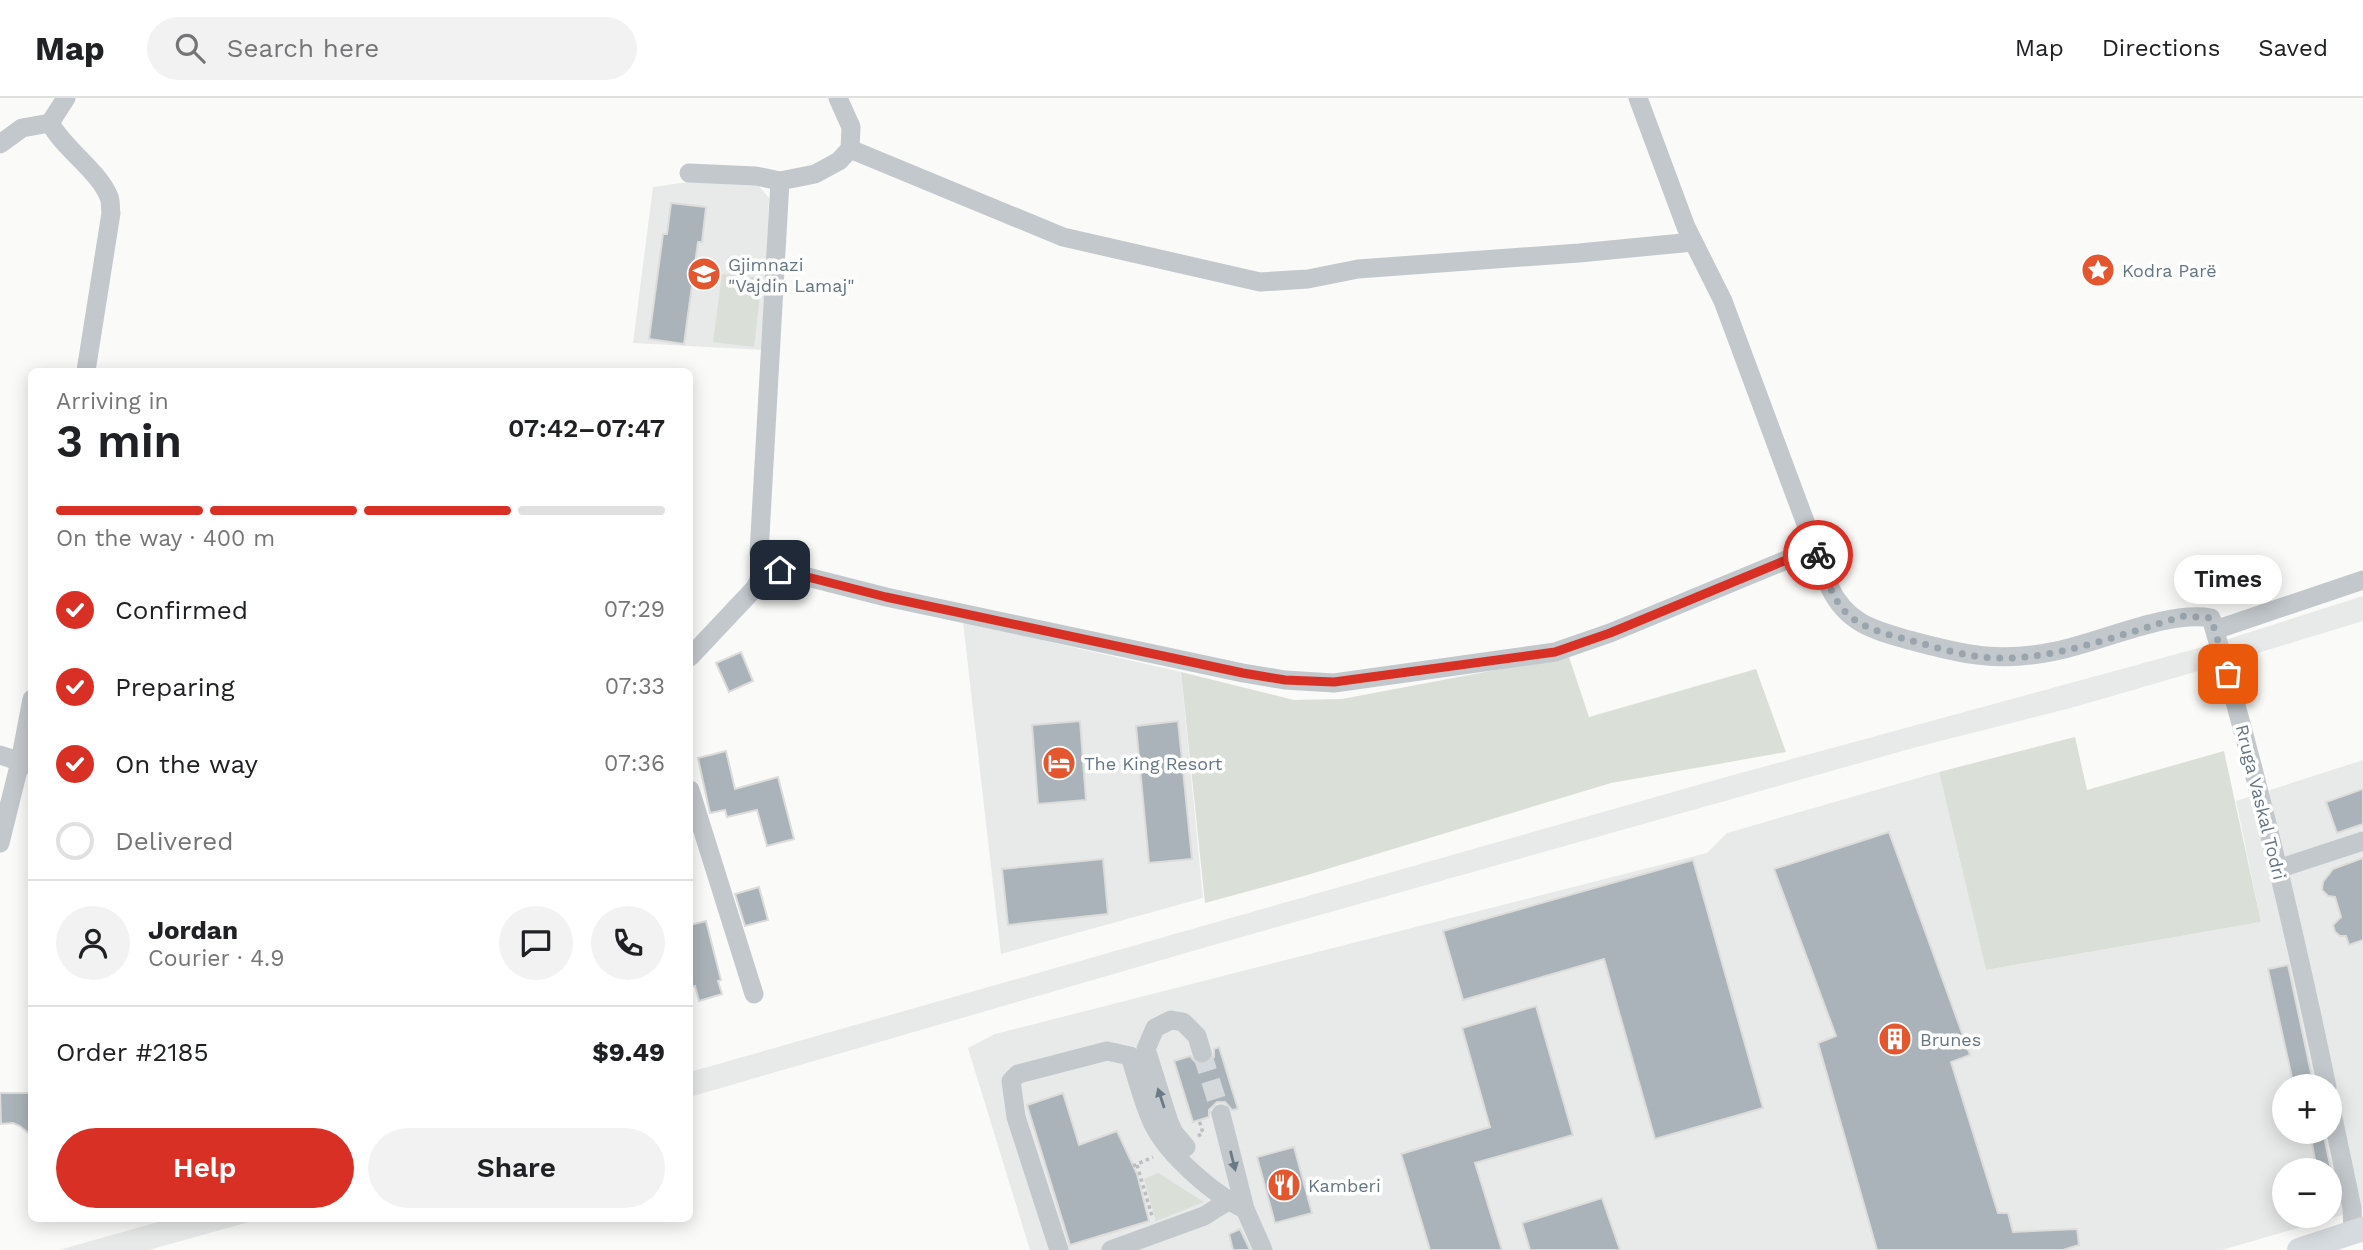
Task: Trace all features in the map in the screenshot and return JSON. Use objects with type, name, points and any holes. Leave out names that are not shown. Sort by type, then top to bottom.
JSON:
[{"type":"main road","points":[[2299,1250],[2358,1231]]},
{"type":"street","points":[[0,144],[22,128],[50,122],[66,98]]},
{"type":"street","points":[[689,173],[756,176],[780,181],[815,174],[839,161],[850,149],[851,127],[838,98]]},
{"type":"street","points":[[1638,98],[1693,242],[1723,301],[1834,596],[1853,618],[1887,634],[1956,652],[2000,658],[2058,651],[2184,616],[2211,618],[2215,630],[2363,580]]},
{"type":"street","points":[[50,122],[109,197],[111,213],[86,368]]},
{"type":"street","points":[[850,149],[1063,237],[1260,282],[1308,279],[1357,269],[1693,242]]},
{"type":"street","points":[[693,654],[755,588],[764,569],[759,553],[780,181]]},
{"type":"street","points":[[764,569],[780,570],[886,597],[1243,673],[1285,680],[1334,682],[1555,652],[1610,633],[1815,548]]},
{"type":"street","name":"Rruga Vaskal Todri","points":[[2215,630],[2246,737],[2303,971],[2324,1074]]},
{"type":"street","points":[[0,844],[26,764],[28,742]]},
{"type":"street","points":[[0,755],[26,764]]},
{"type":"street","points":[[693,800],[754,994]]},
{"type":"street","points":[[2278,869],[2363,841]]},
{"type":"street","points":[[1202,1053],[1196,1036],[1183,1022],[1171,1020],[1156,1028],[1146,1049],[1174,1133],[1236,1205],[1263,1250]]},
{"type":"street","points":[[1059,1250],[1017,1117],[1011,1081],[1018,1074],[1107,1051],[1130,1056],[1153,1125],[1175,1155],[1236,1205]]},
{"type":"street","points":[[1221,1114],[1236,1205]]},
{"type":"street","points":[[2338,1144],[2358,1231]]},
{"type":"street","points":[[1111,1250],[1236,1205]]},
{"type":"path","points":[[1137,1165],[1157,1233]]},
{"type":"shaded area","name":"Gjimnazi \"Vajdin Lamaj\"","points":[[688,182],[752,184],[759,186],[769,198],[763,350],[633,343],[653,187]]},
{"type":"shaded area","points":[[722,274],[762,278],[754,347],[713,342]]},
{"type":"shaded area","points":[[2363,596],[2363,621],[2212,667],[2071,708],[1913,748],[1210,946],[693,1096],[693,1071],[1726,777],[2206,646]]},
{"type":"shaded area","points":[[963,622],[1181,672],[1203,898],[1001,954]]},
{"type":"shaded area","points":[[1570,656],[1589,717],[1756,669],[1786,752],[1611,783],[1304,876],[1205,903],[1181,672],[1294,700],[1342,699]]},
{"type":"shaded area","points":[[2075,737],[2087,790],[2224,751],[2261,922],[1986,970],[1939,772]]},
{"type":"shaded area","points":[[2363,760],[2363,1209],[2342,1215],[2342,1158],[2272,1158],[2272,1228],[2298,1228],[2222,1250],[1030,1250],[968,1048],[995,1034],[1707,853],[1727,833],[1939,772],[1986,970],[2261,922],[2236,801]]},
{"type":"shaded area","points":[[1158,1173],[1204,1202],[1156,1221],[1144,1179]]},
{"type":"shaded area","points":[[158,1222],[249,1222],[149,1250],[59,1250]]},
{"type":"building","points":[[671,203],[706,207],[702,242],[698,242],[684,344],[649,339],[663,234],[667,234]]},
{"type":"building","points":[[741,652],[753,681],[729,692],[716,663]]},
{"type":"building","name":"The King Resort","points":[[1080,721],[1086,800],[1038,804],[1032,725]]},
{"type":"building","points":[[1178,721],[1192,859],[1149,863],[1136,726]]},
{"type":"building","points":[[726,751],[735,789],[778,777],[794,839],[767,846],[757,810],[727,817],[725,810],[710,813],[698,758]]},
{"type":"building","points":[[2363,789],[2363,824],[2337,833],[2326,802]]},
{"type":"building","name":"Brunes","points":[[1889,832],[1970,1055],[1951,1062],[1998,1213],[2008,1213],[2013,1232],[2077,1229],[2079,1245],[2063,1250],[1877,1250],[1818,1043],[1836,1036],[1774,869]]},
{"type":"building","points":[[2363,858],[2363,940],[2349,945],[2346,936],[2335,932],[2333,925],[2341,917],[2335,897],[2328,896],[2322,890],[2323,882],[2333,869]]},
{"type":"building","points":[[1103,859],[1108,914],[1008,925],[1002,869]]},
{"type":"building","points":[[1693,860],[1763,1108],[1655,1139],[1604,959],[1463,1000],[1443,931]]},
{"type":"building","points":[[759,887],[768,920],[745,926],[735,894]]},
{"type":"building","points":[[706,921],[721,980],[718,981],[722,994],[699,1001],[693,986],[693,924]]},
{"type":"building","points":[[2288,965],[2311,1074],[2291,1074],[2268,969]]},
{"type":"building","points":[[1536,1006],[1573,1135],[1475,1163],[1502,1250],[1430,1250],[1401,1154],[1490,1127],[1462,1028]]},
{"type":"building","points":[[1219,1047],[1238,1109],[1232,1110],[1225,1102],[1217,1102],[1209,1110],[1209,1117],[1193,1122],[1174,1061],[1190,1056],[1198,1065],[1206,1064],[1214,1057],[1214,1049]]},
{"type":"building","points":[[0,1093],[28,1093],[28,1133],[13,1123],[1,1124]]},
{"type":"building","points":[[1063,1093],[1079,1145],[1117,1131],[1137,1174],[1149,1221],[1070,1245],[1027,1105]]},
{"type":"building","points":[[2312,1144],[2326,1144],[2329,1158],[2315,1158]]},
{"type":"building","name":"Kamberi","points":[[1294,1147],[1312,1213],[1275,1223],[1257,1157]]},
{"type":"building","points":[[1602,1198],[1620,1250],[1530,1250],[1522,1223]]},
{"type":"building","points":[[1240,1229],[1250,1250],[1233,1250],[1229,1234]]},
{"type":"tunnel","points":[[1202,1053],[1221,1114]]},
{"type":"way so far","points":[[1818,555],[1829,586],[1843,609],[1869,628],[1887,634],[1956,652],[2000,658],[2058,651],[2184,616],[2198,615],[2211,618],[2228,674]]},
{"type":"place","name":"Kodra Parë","points":[[2098,270]]},
{"type":"place","name":"Gjimnazi \"Vajdin Lamaj\"","points":[[704,274]]},
{"type":"place","name":"Times","points":[[2228,674]]},
{"type":"place","name":"The King Resort","points":[[1059,763]]},
{"type":"place","name":"Brunes","points":[[1895,1039]]},
{"type":"place","name":"Kamberi","points":[[1284,1185]]},
{"type":"route","points":[[780,570],[886,597],[1243,673],[1285,680],[1334,682],[1555,652],[1610,633],[1815,548],[1818,555]]}]
